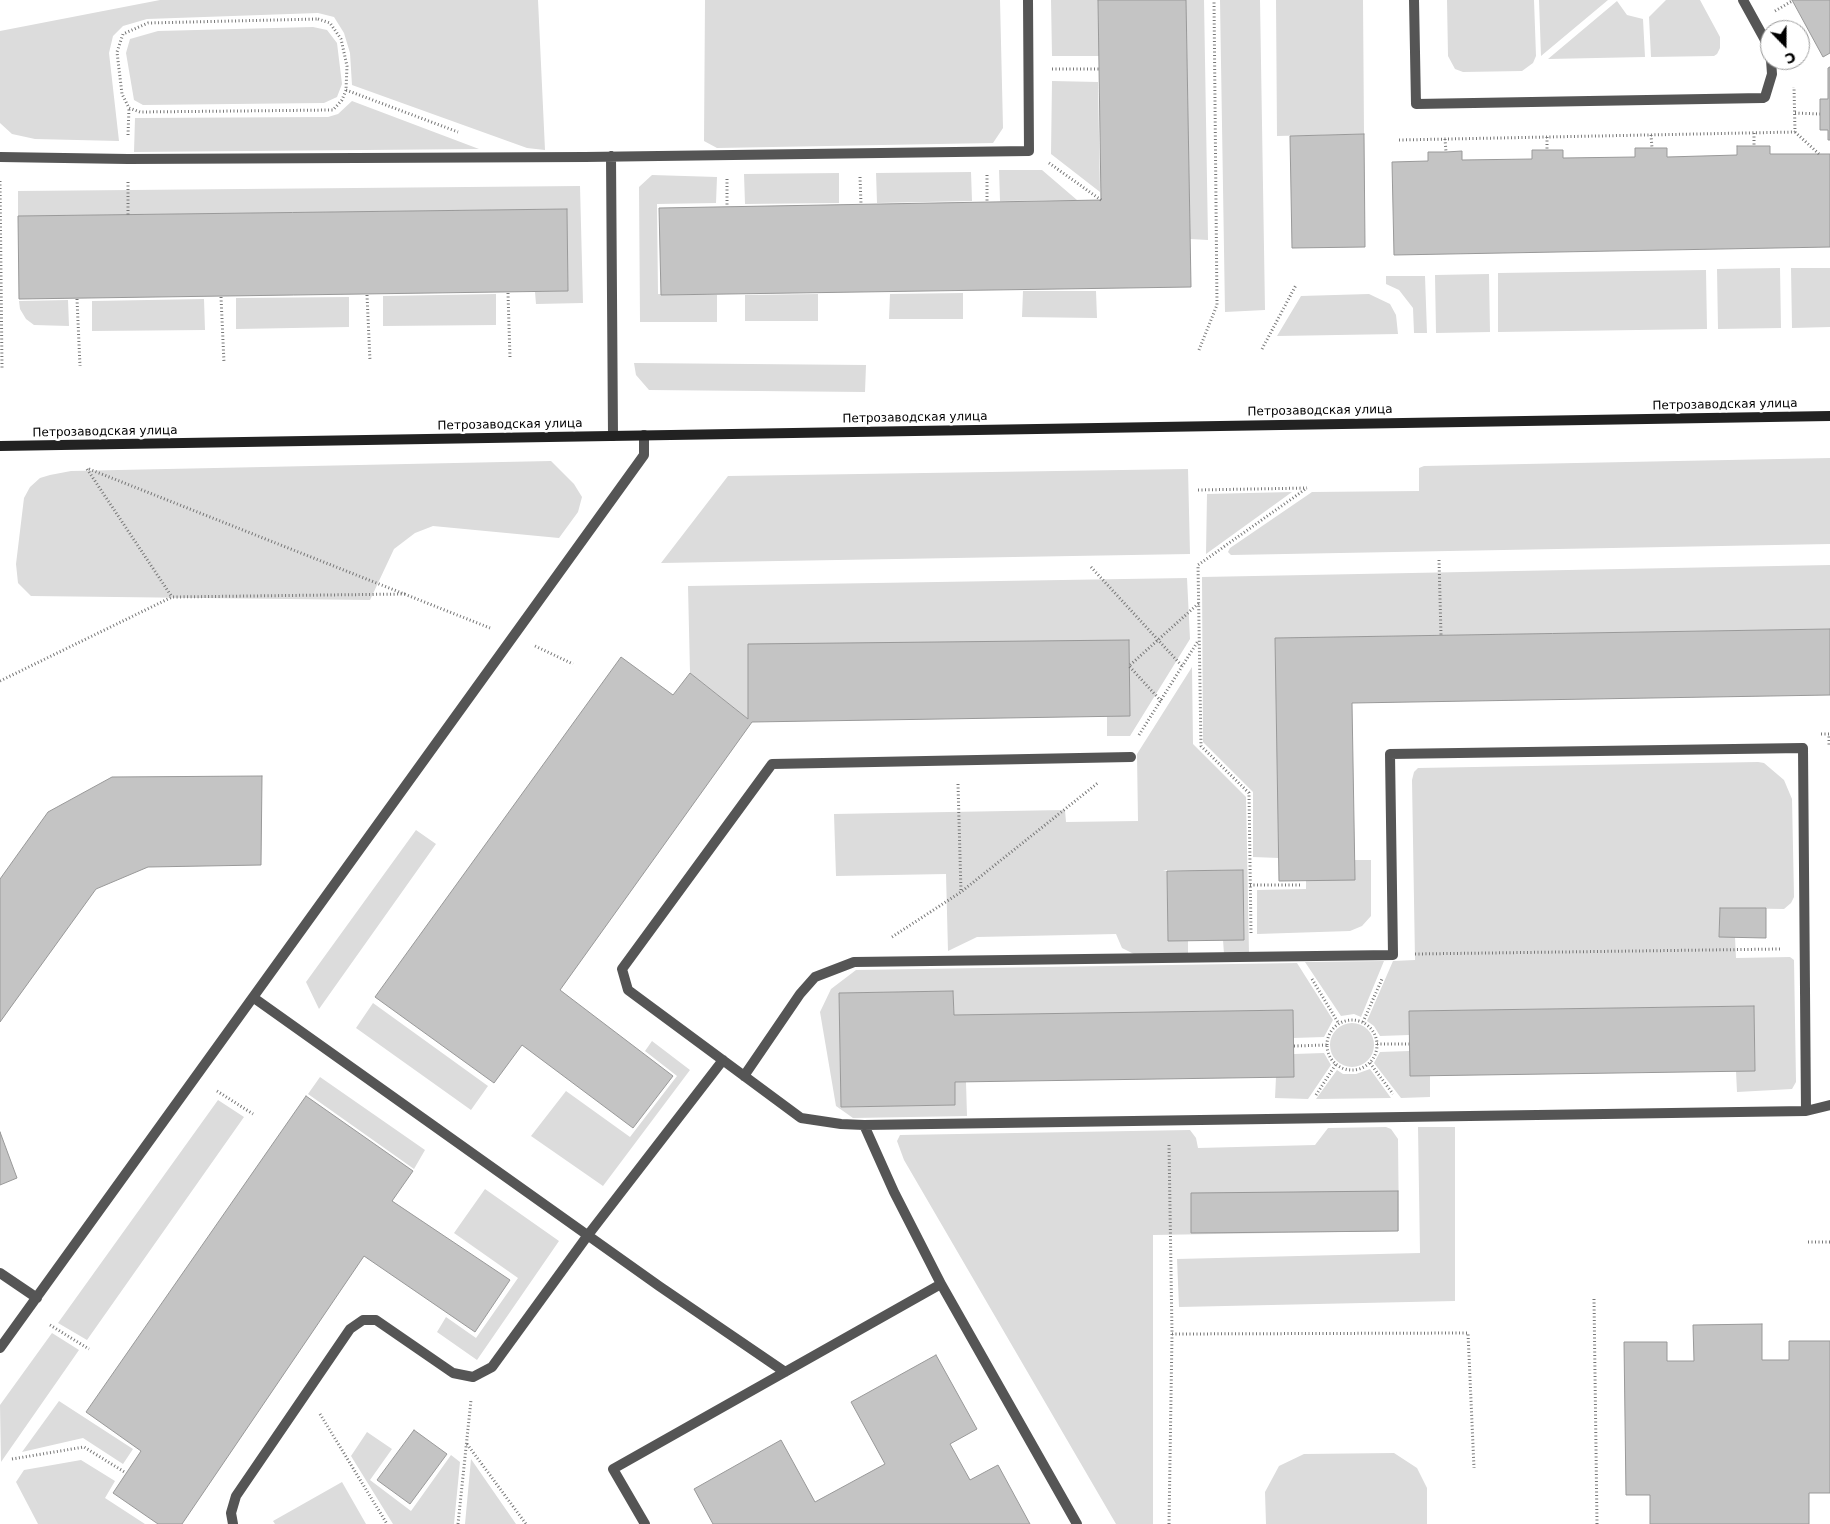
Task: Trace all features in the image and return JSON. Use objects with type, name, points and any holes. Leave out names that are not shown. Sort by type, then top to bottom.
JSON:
[{"type":"street","name":"Петрозаводская улица","points":[[0,446],[1830,416]]},
{"type":"lane","points":[[0,157],[128,159],[1029,151],[1028,0]]},
{"type":"lane","points":[[1414,0],[1416,104],[1763,98],[1766,97],[1772,70]]},
{"type":"lane","points":[[1743,0],[1760,31]]},
{"type":"lane","points":[[611,156],[613,436]]},
{"type":"lane","points":[[0,1348],[644,455],[644,435]]},
{"type":"lane","points":[[744,1076],[800,994],[815,978],[854,962],[1393,955],[1390,754],[1803,748],[1806,1111]]},
{"type":"lane","points":[[1130,757],[772,764],[622,969],[628,990],[801,1118],[864,1125],[1806,1111],[1830,1104]]},
{"type":"lane","points":[[254,998],[785,1372]]},
{"type":"lane","points":[[233,1524],[231,1513],[236,1496],[350,1329],[363,1320],[376,1320],[453,1373],[473,1377],[492,1367],[588,1235],[723,1060]]},
{"type":"lane","points":[[864,1125],[894,1192],[941,1284],[1077,1524]]},
{"type":"lane","points":[[0,1273],[37,1298]]},
{"type":"lane","points":[[645,1524],[613,1469],[941,1284]]},
{"type":"path","points":[[1199,350],[1217,305],[1214,0]]},
{"type":"path","points":[[1773,12],[1792,1]]},
{"type":"path","points":[[318,19],[330,23],[341,39],[346,66],[346,90],[342,100],[333,110],[140,112],[129,108],[122,94],[117,52],[123,34],[148,23],[318,19]]},
{"type":"path","points":[[1046,69],[1099,68]]},
{"type":"path","points":[[1794,78],[1796,132],[1819,154]]},
{"type":"path","points":[[346,90],[459,132]]},
{"type":"path","points":[[1795,113],[1820,114]]},
{"type":"path","points":[[1754,132],[1754,146]]},
{"type":"path","points":[[1399,140],[1796,132]]},
{"type":"path","points":[[1651,135],[1652,148]]},
{"type":"path","points":[[1547,137],[1547,150]]},
{"type":"path","points":[[1445,139],[1446,152]]},
{"type":"path","points":[[128,159],[128,215]]},
{"type":"path","points":[[1046,162],[1101,200]]},
{"type":"path","points":[[987,172],[987,202]]},
{"type":"path","points":[[860,174],[861,204]]},
{"type":"path","points":[[0,176],[2,368]]},
{"type":"path","points":[[727,177],[727,206]]},
{"type":"path","points":[[1262,349],[1296,285]]},
{"type":"path","points":[[508,293],[510,358]]},
{"type":"path","points":[[367,295],[370,361]]},
{"type":"path","points":[[221,297],[224,363]]},
{"type":"path","points":[[77,299],[80,366]]},
{"type":"path","points":[[172,597],[86,468],[514,637],[573,664]]},
{"type":"path","points":[[1198,490],[1308,488],[1198,565],[1201,746],[1249,793],[1252,956]]},
{"type":"path","points":[[1439,560],[1441,635]]},
{"type":"path","points":[[1091,567],[1182,666]]},
{"type":"path","points":[[0,681],[172,597],[407,594]]},
{"type":"path","points":[[1161,701],[1129,666],[1199,603]]},
{"type":"path","points":[[854,962],[961,892],[1130,757],[1135,741],[1199,640]]},
{"type":"path","points":[[1819,734],[1829,734]]},
{"type":"path","points":[[957,760],[961,892]]},
{"type":"path","points":[[1250,885],[1302,884]]},
{"type":"path","points":[[1364,1022],[1393,955],[1805,949]]},
{"type":"path","points":[[1297,956],[1339,1024]]},
{"type":"path","points":[[1347,1020],[1364,1022],[1375,1033],[1377,1044],[1375,1057],[1370,1063],[1356,1070],[1347,1070],[1336,1064],[1328,1054],[1328,1036],[1339,1024],[1347,1020]]},
{"type":"path","points":[[1377,1044],[1409,1044]]},
{"type":"path","points":[[1294,1046],[1327,1045]]},
{"type":"path","points":[[1370,1063],[1410,1117]]},
{"type":"path","points":[[1301,1118],[1336,1064]]},
{"type":"path","points":[[217,1091],[253,1114]]},
{"type":"path","points":[[1169,1120],[1172,1334],[1169,1524]]},
{"type":"path","points":[[1808,1242],[1830,1242]]},
{"type":"path","points":[[1594,1299],[1597,1524]]},
{"type":"path","points":[[50,1324],[89,1349]]},
{"type":"path","points":[[1172,1334],[1468,1334],[1474,1468]]},
{"type":"path","points":[[458,1524],[473,1377]]},
{"type":"path","points":[[307,1393],[387,1524]]},
{"type":"path","points":[[466,1443],[526,1524]]},
{"type":"path","points":[[12,1459],[84,1448],[126,1473]]},
{"type":"shaded area","points":[[160,0],[538,0],[545,150],[527,148],[352,85],[350,53],[344,33],[334,17],[318,13],[147,19],[123,26],[113,36],[109,53],[119,141],[35,139],[12,134],[0,123],[0,31]]},
{"type":"shaded area","points":[[705,0],[1000,0],[1003,128],[993,143],[717,148],[704,141]]},
{"type":"shaded area","points":[[1051,0],[1098,0],[1099,56],[1052,56]]},
{"type":"shaded area","points":[[1186,0],[1204,0],[1208,240],[1190,239]]},
{"type":"shaded area","points":[[1220,0],[1260,0],[1265,310],[1225,312]]},
{"type":"shaded area","points":[[1276,0],[1363,0],[1364,134],[1277,136]]},
{"type":"shaded area","points":[[1447,0],[1534,0],[1536,56],[1533,63],[1522,71],[1463,72],[1455,69],[1448,56]]},
{"type":"shaded area","points":[[1539,0],[1608,0],[1541,56]]},
{"type":"shaded area","points":[[1666,0],[1700,0],[1720,37],[1720,48],[1717,54],[1714,56],[1651,57],[1649,17]]},
{"type":"shaded area","points":[[1617,1],[1627,15],[1643,19],[1645,57],[1548,59]]},
{"type":"shaded area","points":[[313,27],[327,30],[337,43],[342,84],[337,97],[324,103],[143,105],[134,100],[126,53],[130,39],[158,31]]},
{"type":"shaded area","points":[[1052,81],[1098,82],[1100,192],[1051,154]]},
{"type":"shaded area","points":[[352,101],[479,149],[134,152],[135,118],[328,117],[338,114]]},
{"type":"shaded area","points":[[999,170],[1042,170],[1077,200],[1000,201]]},
{"type":"shaded area","points":[[971,172],[972,201],[877,203],[876,173]]},
{"type":"shaded area","points":[[839,173],[839,203],[745,204],[744,174]]},
{"type":"shaded area","points":[[652,175],[717,177],[716,203],[657,204],[658,294],[717,295],[717,322],[640,322],[639,187]]},
{"type":"shaded area","points":[[580,186],[583,303],[536,304],[535,292],[568,291],[567,209],[18,216],[18,191]]},
{"type":"shaded area","points":[[1780,268],[1781,328],[1718,329],[1717,269]]},
{"type":"shaded area","points":[[1791,268],[1830,268],[1830,327],[1792,328]]},
{"type":"shaded area","points":[[1706,270],[1707,329],[1498,332],[1498,273]]},
{"type":"shaded area","points":[[1489,274],[1490,332],[1436,333],[1435,275]]},
{"type":"shaded area","points":[[1386,276],[1425,276],[1427,333],[1414,333],[1413,308],[1399,290],[1386,284]]},
{"type":"shaded area","points":[[1023,291],[1096,291],[1097,318],[1022,317]]},
{"type":"shaded area","points":[[963,293],[963,319],[889,319],[890,294]]},
{"type":"shaded area","points":[[496,294],[496,325],[383,326],[383,296]]},
{"type":"shaded area","points":[[818,294],[818,321],[745,321],[745,295]]},
{"type":"shaded area","points":[[1369,294],[1390,304],[1396,315],[1398,334],[1277,336],[1301,296]]},
{"type":"shaded area","points":[[349,297],[349,327],[236,329],[236,298]]},
{"type":"shaded area","points":[[204,299],[205,330],[92,331],[92,301]]},
{"type":"shaded area","points":[[68,300],[69,326],[34,325],[26,319],[20,309],[19,301]]},
{"type":"shaded area","points":[[634,363],[866,365],[865,392],[649,390],[636,375]]},
{"type":"shaded area","points":[[1830,458],[1830,544],[1231,555],[1228,552],[1230,548],[1312,492],[1419,491],[1419,468],[1424,466]]},
{"type":"shaded area","points":[[551,461],[574,484],[582,497],[578,512],[559,538],[433,526],[415,533],[394,549],[370,600],[31,596],[18,583],[16,564],[24,498],[30,487],[40,478],[50,475],[71,471]]},
{"type":"shaded area","points":[[1188,469],[1190,554],[661,563],[728,476]]},
{"type":"shaded area","points":[[1292,492],[1206,554],[1207,494]]},
{"type":"shaded area","points":[[1830,565],[1830,629],[1275,638],[1279,858],[1253,857],[1253,792],[1203,742],[1202,577]]},
{"type":"shaded area","points":[[1187,578],[1190,639],[1130,736],[1107,736],[1107,717],[1130,715],[1129,640],[748,719],[690,673],[688,586]]},
{"type":"shaded area","points":[[1192,667],[1193,744],[1246,797],[1249,954],[1224,954],[1223,940],[1244,939],[1243,868],[1243,870],[1163,870],[1167,871],[1168,941],[1188,940],[1188,954],[1136,955],[1122,948],[1116,934],[977,937],[948,951],[946,874],[836,876],[834,814],[1065,810],[1066,822],[1138,821],[1137,754]]},
{"type":"shaded area","points":[[1764,763],[1784,780],[1792,799],[1794,897],[1791,903],[1784,909],[1720,908],[1719,937],[1735,937],[1736,958],[1790,957],[1794,960],[1796,1082],[1792,1089],[1737,1092],[1736,1071],[1755,1070],[1754,1006],[1409,1011],[1409,1035],[1380,1036],[1374,1026],[1367,1021],[1393,961],[1415,960],[1412,780],[1414,772],[1418,768]]},
{"type":"shaded area","points":[[416,830],[436,844],[319,1009],[306,982]]},
{"type":"shaded area","points":[[1355,860],[1371,860],[1371,916],[1362,926],[1350,931],[1257,934],[1257,890],[1306,889],[1306,880],[1355,880]]},
{"type":"shaded area","points":[[1384,961],[1361,1017],[1354,1014],[1341,1016],[1305,962]]},
{"type":"shaded area","points":[[1297,963],[1333,1020],[1324,1037],[1293,1038],[1293,1010],[954,1015],[953,991],[840,993],[841,1107],[955,1105],[955,1082],[966,1082],[967,1116],[853,1118],[836,1106],[820,1012],[831,989],[856,970]]},
{"type":"shaded area","points":[[373,1003],[488,1086],[471,1110],[356,1028]]},
{"type":"shaded area","points":[[1352,1023],[1364,1027],[1370,1033],[1374,1045],[1370,1057],[1364,1063],[1352,1067],[1340,1063],[1334,1057],[1330,1045],[1334,1033],[1340,1027]]},
{"type":"shaded area","points":[[652,1041],[690,1070],[603,1186],[531,1136],[566,1091],[630,1137],[677,1076],[645,1051]]},
{"type":"shaded area","points":[[1409,1051],[1410,1076],[1430,1076],[1430,1097],[1401,1098],[1374,1063],[1380,1052]]},
{"type":"shaded area","points":[[1324,1053],[1331,1065],[1308,1099],[1275,1098],[1276,1077],[1294,1054]]},
{"type":"shaded area","points":[[1370,1069],[1391,1098],[1316,1099],[1337,1070],[1343,1074],[1356,1074]]},
{"type":"shaded area","points":[[320,1077],[425,1150],[414,1169],[308,1094]]},
{"type":"shaded area","points":[[218,1100],[244,1117],[87,1340],[58,1323]]},
{"type":"shaded area","points":[[1386,1127],[1391,1129],[1398,1139],[1399,1231],[1153,1235],[1153,1524],[1116,1524],[904,1160],[897,1141],[900,1135],[1190,1130],[1196,1138],[1198,1148],[1315,1145],[1328,1128]]},
{"type":"shaded area","points":[[1418,1127],[1455,1127],[1455,1301],[1179,1307],[1177,1259],[1420,1253]]},
{"type":"shaded area","points":[[485,1189],[559,1241],[477,1360],[437,1332],[446,1317],[476,1338],[518,1278],[454,1233]]},
{"type":"shaded area","points":[[52,1333],[79,1350],[1,1462],[0,1405]]},
{"type":"shaded area","points":[[59,1401],[133,1449],[123,1464],[83,1438],[22,1452]]},
{"type":"shaded area","points":[[367,1432],[392,1449],[370,1480],[411,1511],[451,1455],[460,1462],[454,1524],[393,1524],[351,1456]]},
{"type":"shaded area","points":[[1394,1453],[1417,1468],[1427,1488],[1427,1524],[1266,1524],[1265,1492],[1279,1466],[1304,1454]]},
{"type":"shaded area","points":[[471,1459],[516,1524],[465,1524]]},
{"type":"shaded area","points":[[81,1460],[115,1481],[105,1498],[145,1524],[38,1524],[16,1482],[24,1470]]},
{"type":"shaded area","points":[[342,1482],[366,1524],[275,1524],[273,1521]]},
{"type":"building","points":[[1098,0],[1186,0],[1191,287],[661,295],[659,208],[1101,200]]},
{"type":"building","points":[[1792,0],[1830,0],[1830,53],[1823,57],[1810,33],[1810,20],[1803,20]]},
{"type":"building","points":[[1830,67],[1830,140],[1828,140],[1828,130],[1820,130],[1820,99],[1828,99],[1828,68]]},
{"type":"building","points":[[1364,134],[1365,247],[1292,248],[1290,136]]},
{"type":"building","points":[[1737,146],[1770,146],[1770,154],[1830,154],[1830,247],[1394,255],[1392,162],[1428,161],[1428,152],[1462,151],[1462,160],[1532,159],[1532,150],[1563,150],[1563,158],[1635,157],[1635,148],[1667,148],[1667,157],[1737,155]]},
{"type":"building","points":[[567,209],[568,291],[19,299],[18,216]]},
{"type":"building","points":[[1830,629],[1830,695],[1352,703],[1355,880],[1279,881],[1275,638]]},
{"type":"building","points":[[1129,640],[1130,716],[752,722],[560,990],[673,1076],[633,1128],[522,1045],[494,1083],[375,997],[621,657],[673,695],[690,673],[748,719],[748,644]]},
{"type":"building","points":[[262,776],[261,865],[148,867],[96,889],[0,1022],[0,879],[48,812],[112,777]]},
{"type":"building","points":[[1243,870],[1244,940],[1168,941],[1167,871]]},
{"type":"building","points":[[1720,908],[1766,908],[1766,938],[1719,937]]},
{"type":"building","points":[[953,991],[954,1015],[1293,1010],[1294,1077],[955,1082],[955,1105],[841,1107],[839,993]]},
{"type":"building","points":[[1754,1006],[1755,1071],[1410,1076],[1409,1011]]},
{"type":"building","points":[[306,1096],[413,1171],[392,1201],[510,1280],[475,1332],[364,1256],[182,1524],[158,1524],[113,1493],[141,1451],[86,1412]]},
{"type":"building","points":[[0,1132],[17,1178],[0,1185]]},
{"type":"building","points":[[1398,1191],[1398,1231],[1191,1233],[1191,1193]]},
{"type":"building","points":[[1762,1324],[1762,1360],[1789,1360],[1789,1341],[1830,1341],[1830,1493],[1809,1493],[1809,1524],[1650,1524],[1650,1495],[1626,1495],[1624,1342],[1667,1342],[1667,1361],[1694,1361],[1693,1325]]},
{"type":"building","points":[[936,1355],[977,1429],[950,1444],[970,1480],[998,1465],[1030,1524],[713,1524],[694,1489],[781,1440],[815,1502],[885,1464],[851,1402]]},
{"type":"building","points":[[414,1430],[447,1454],[410,1504],[377,1480]]}]
